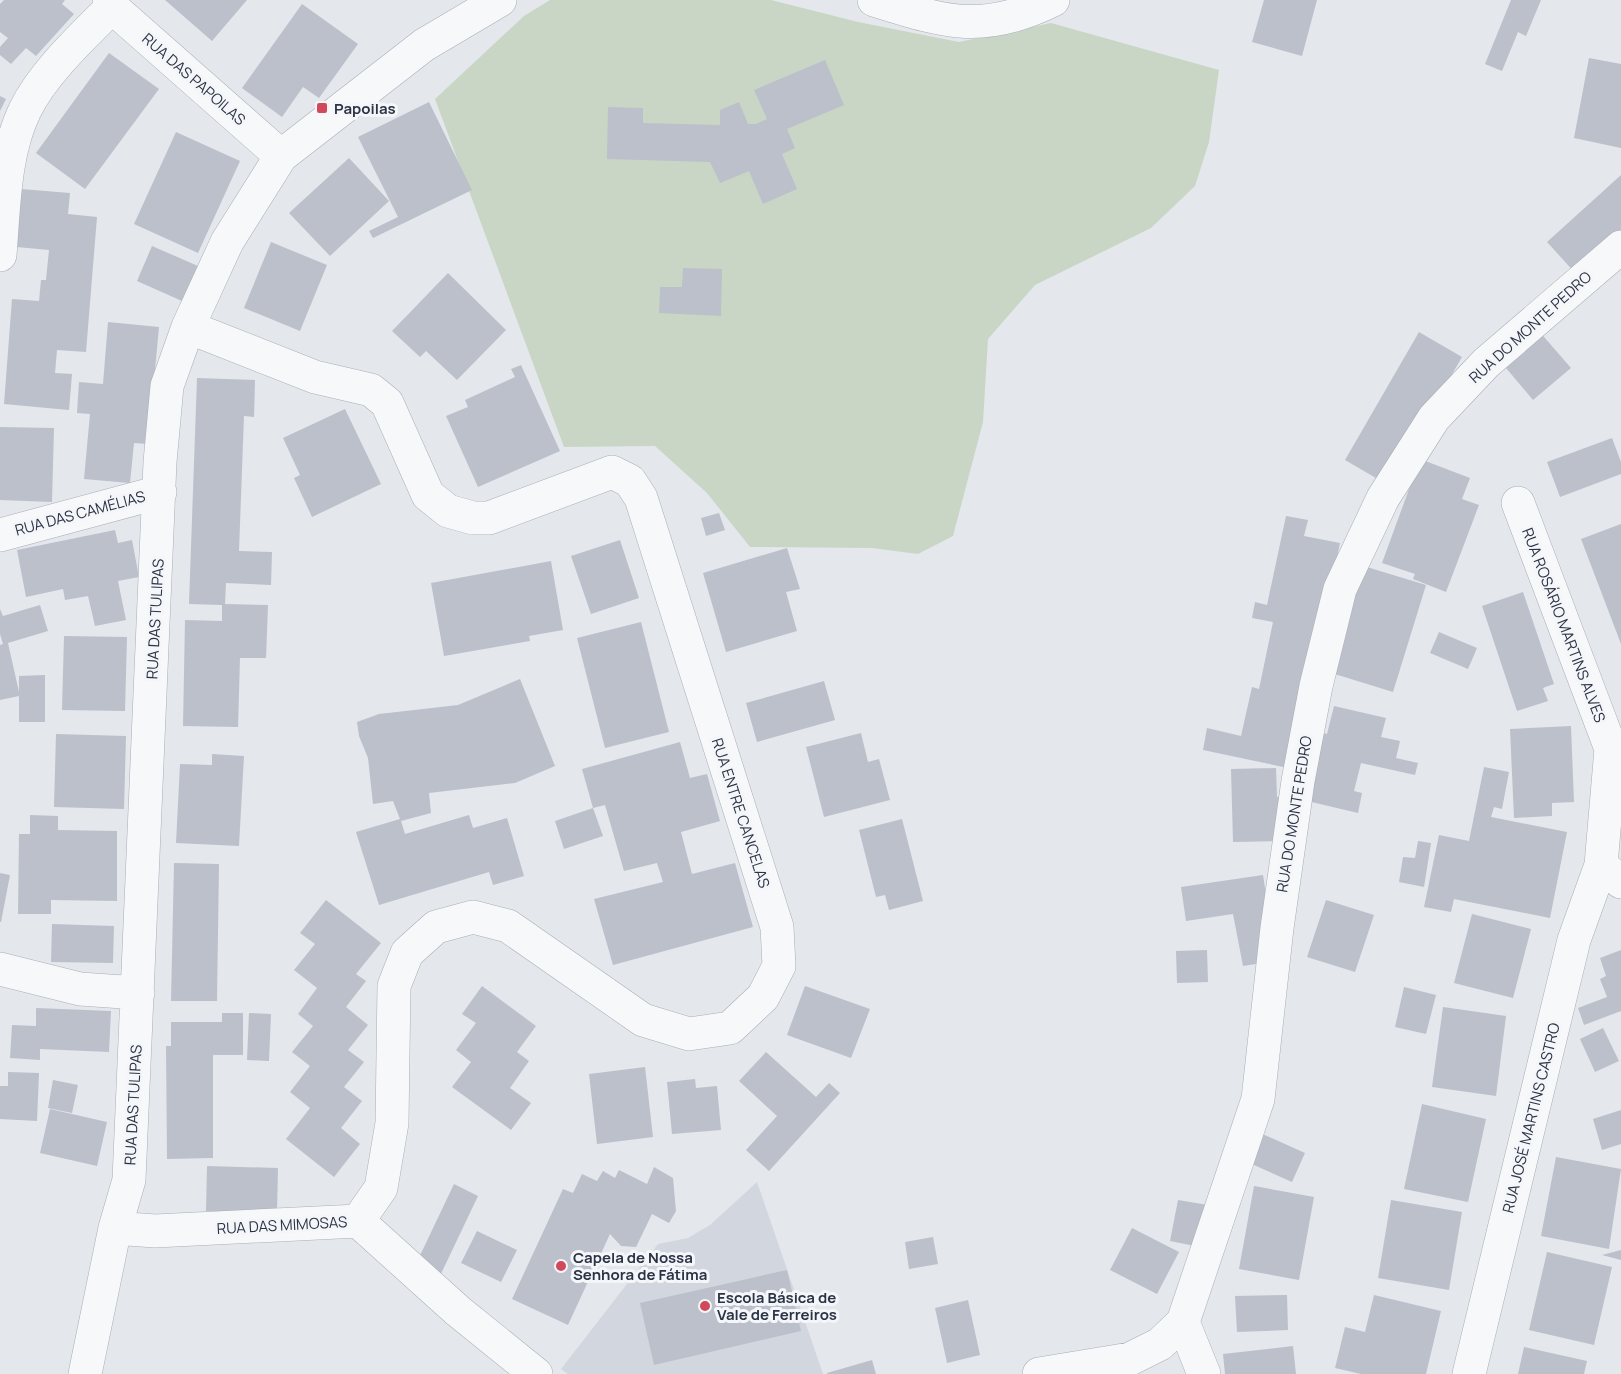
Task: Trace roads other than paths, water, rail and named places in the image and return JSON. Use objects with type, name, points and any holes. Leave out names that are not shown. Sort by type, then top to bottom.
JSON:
[{"type":"street","name":"RUA DAS TULIPAS","points":[[85,1374],[115,1228],[129,1180],[160,492],[167,386],[188,327],[227,242],[282,156],[424,45],[500,0]]},
{"type":"street","points":[[874,0],[943,21],[996,21],[1053,0]]},
{"type":"street","name":"RUA DAS PAPOILAS","points":[[110,3],[282,156]]},
{"type":"street","points":[[0,255],[11,150],[26,109],[110,3]]},
{"type":"street","name":"RUA DO MONTE PEDRO","points":[[1039,1374],[1130,1359],[1160,1344],[1183,1322],[1258,1099],[1277,928],[1298,781],[1316,686],[1340,589],[1383,498],[1434,418],[1486,363],[1621,247]]},
{"type":"street","name":"RUA ENTRE CANCELAS","points":[[188,327],[315,377],[371,390],[387,403],[428,495],[448,512],[473,518],[489,518],[612,472],[630,481],[641,498],[777,927],[779,966],[763,997],[730,1028],[689,1034],[643,1020],[508,926],[473,917],[436,927],[407,953],[394,986],[392,1123],[381,1188],[358,1221]]},
{"type":"street","name":"RUA DAS CAMÉLIAS","points":[[0,535],[160,492]]},
{"type":"street","name":"RUA ROSÁRIO MARTINS ALVES","points":[[1518,503],[1611,749],[1611,873]]},
{"type":"street","name":"RUA JOSÉ MARTINS CASTRO","points":[[1469,1374],[1574,940],[1611,873]]},
{"type":"street","points":[[0,969],[80,989],[138,993]]},
{"type":"street","name":"RUA DAS MIMOSAS","points":[[115,1228],[155,1231],[358,1221],[458,1311],[536,1374]]},
{"type":"street","points":[[1183,1322],[1204,1374]]},
{"type":"place","name":"Papoilas","points":[[322,108]]},
{"type":"place","name":"Capela de Nossa Senhora de Fátima","points":[[561,1266]]},
{"type":"place","name":"Escola Básica de Vale de Ferreiros","points":[[705,1306]]}]
